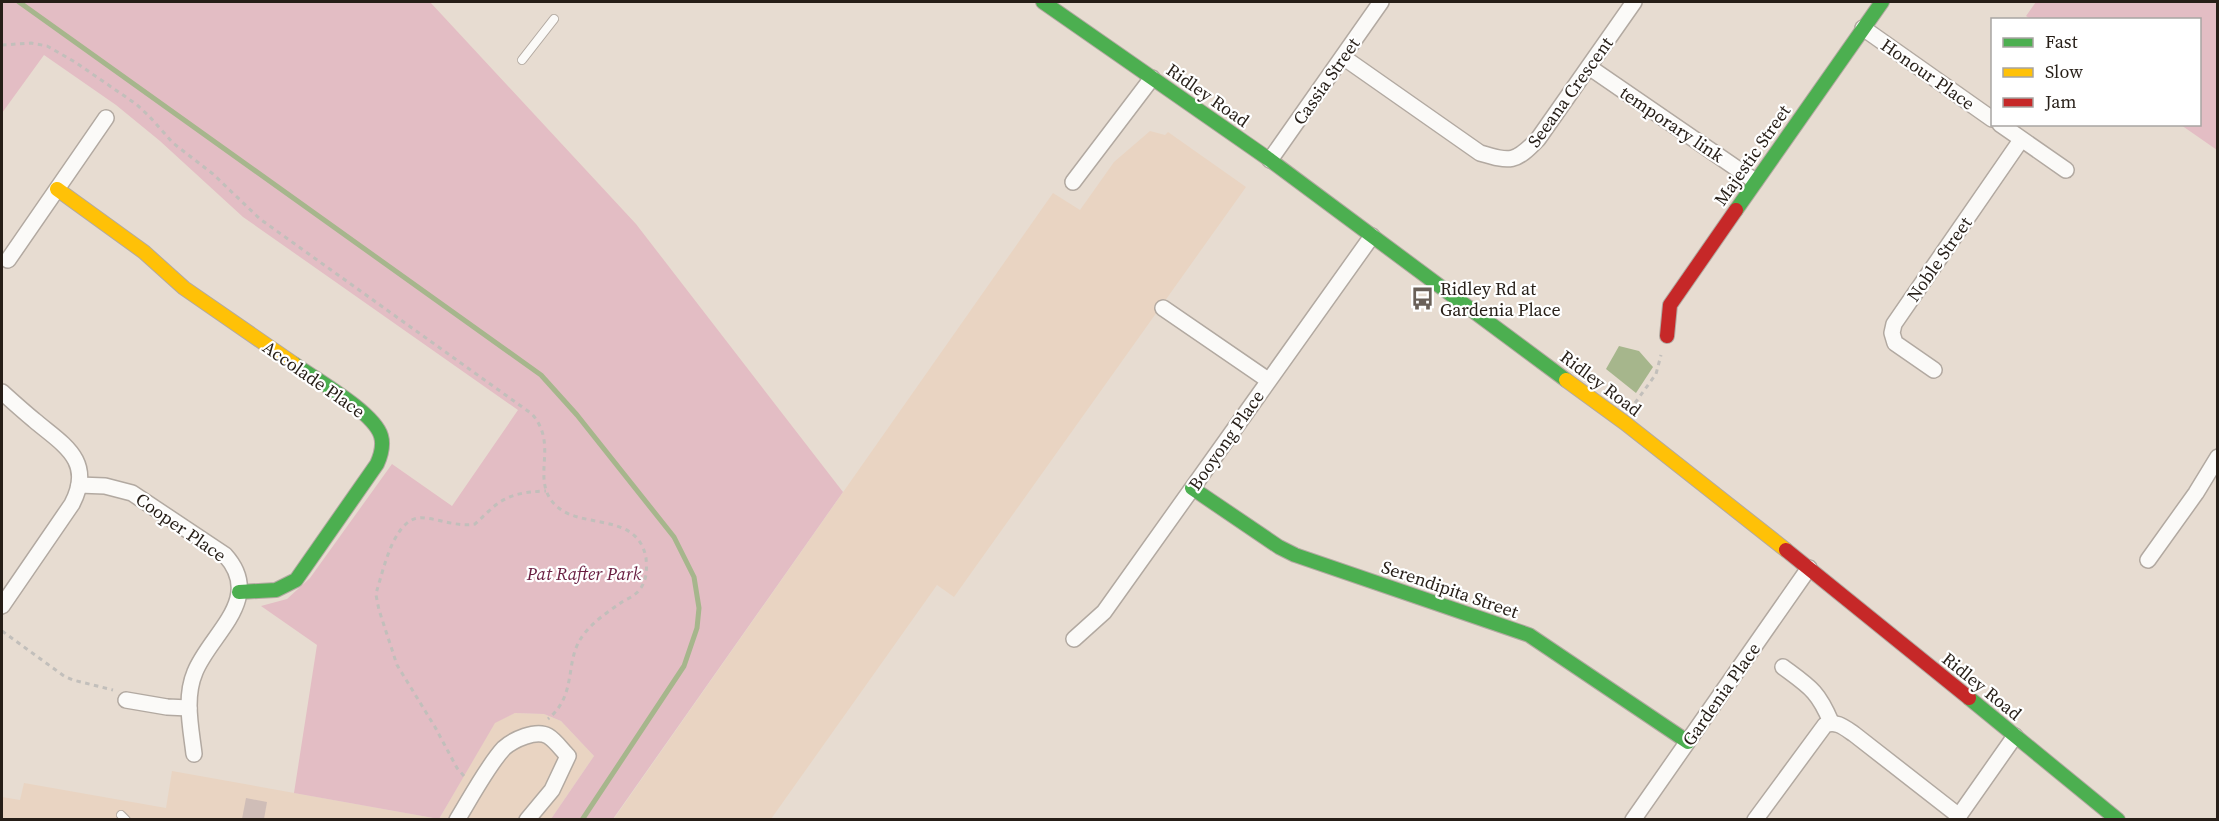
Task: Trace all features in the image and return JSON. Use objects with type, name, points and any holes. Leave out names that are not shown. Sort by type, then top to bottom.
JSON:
[{"type":"street","name":"Ridley Road","points":[[1043,2],[1270,160],[1625,423],[1809,568],[2118,819]]},
{"type":"street","name":"Cassia Street","points":[[1270,160],[1381,2]]},
{"type":"street","name":"Seeana Crescent","points":[[1343,57],[1480,153],[1503,160],[1521,157],[1538,139],[1634,2]]},
{"type":"street","name":"Majestic Street","points":[[1667,336],[1670,306],[1882,2]]},
{"type":"street","name":"Honour Place","points":[[1863,28],[1991,118]]},
{"type":"street","name":"temporary link","points":[[1589,67],[1755,181]]},
{"type":"street","points":[[1073,182],[1152,78]]},
{"type":"street","points":[[8,260],[106,118]]},
{"type":"street","points":[[2003,126],[2066,170]]},
{"type":"street","name":"Noble Street","points":[[1934,370],[1895,343],[1892,333],[1894,324],[2022,140]]},
{"type":"street","name":"Accolade Place","points":[[57,189],[144,252],[184,288],[364,413],[382,434],[383,449],[377,464],[296,579],[288,586],[275,591],[239,592]]},
{"type":"street","name":"Booyong Place","points":[[1074,639],[1104,612],[1372,236]]},
{"type":"street","points":[[1163,308],[1268,380]]},
{"type":"street","points":[[2,392],[69,448],[78,470],[79,485],[72,504],[2,606]]},
{"type":"street","points":[[2148,560],[2196,492],[2217,457]]},
{"type":"street","name":"Cooper Place","points":[[79,485],[119,488],[144,500],[225,555],[235,567],[239,592]]},
{"type":"street","name":"Serendipita Street","points":[[1192,488],[1295,555],[1529,635],[1688,742]]},
{"type":"street","name":"Gardenia Place","points":[[1633,819],[1809,568]]},
{"type":"street","points":[[194,754],[189,708],[191,683],[195,672],[235,610],[239,592]]},
{"type":"street","points":[[1783,667],[1810,686],[1822,700],[1831,722]]},
{"type":"street","points":[[126,700],[189,708]]},
{"type":"street","points":[[1755,819],[1825,725],[1831,722],[1854,734],[1958,818],[2014,736]]},
{"type":"street","points":[[458,819],[505,747],[525,736],[547,735],[568,756],[552,790],[527,819]]},
{"type":"lane","points":[[522,60],[554,19]]},
{"type":"path","points":[[2,45],[31,43],[47,46],[75,62],[136,104],[173,143],[213,174],[260,219],[519,403],[537,420],[545,437],[546,491],[552,501],[567,512],[616,525],[630,532],[642,546],[645,555],[644,582],[636,594],[598,619],[580,639],[576,647],[567,693],[555,713],[544,722],[536,734]]},
{"type":"path","points":[[1635,403],[1656,374],[1667,336]]},
{"type":"path","points":[[477,787],[457,768],[397,665],[376,596],[377,590],[398,533],[408,521],[422,517],[447,523],[475,524],[508,496],[524,492],[546,491]]},
{"type":"path","points":[[2,631],[64,676],[72,680],[106,687],[120,693],[126,700]]},
{"type":"shaded area","points":[[1150,131],[1165,135],[1168,132],[1246,187],[954,597],[937,585],[771,819],[613,820],[1053,193],[1080,210],[1114,162]]},
{"type":"shaded area","points":[[1619,346],[1639,351],[1653,367],[1636,393],[1606,369]]},
{"type":"shaded area","points":[[515,713],[544,714],[561,721],[594,756],[551,819],[2,820],[2,797],[20,800],[24,783],[166,808],[172,771],[439,819],[495,722]]},
{"type":"green space","name":"Pat Rafter Park","points":[[2,2],[430,2],[636,224],[843,492],[613,819],[551,819],[594,756],[561,721],[544,714],[515,713],[495,723],[439,819],[294,793],[317,645],[261,606],[287,599],[310,578],[392,464],[452,506],[518,410],[243,217],[160,141],[116,105],[44,55],[2,113]]},
{"type":"green space","points":[[2036,2],[2217,2],[2217,150],[2182,126],[2201,126],[2201,18],[2029,18],[2026,16]]},
{"type":"building","points":[[246,798],[267,802],[264,819],[242,819]]},
{"type":"waterway","points":[[19,2],[541,375],[577,415],[674,537],[694,577],[699,608],[697,628],[684,666],[582,820]]},
{"type":"traffic: fast","points":[[1043,2],[1270,160],[1566,380]]},
{"type":"traffic: fast","points":[[1736,210],[1882,2]]},
{"type":"traffic: fast","points":[[239,592],[276,590],[296,580],[377,464],[381,454],[381,436],[367,417],[343,397],[294,364]]},
{"type":"traffic: fast","points":[[1192,488],[1279,547],[1295,555],[1529,635],[1688,742]]},
{"type":"traffic: fast","points":[[1969,698],[2118,820]]},
{"type":"traffic: slow","points":[[57,189],[144,252],[184,288],[294,364]]},
{"type":"traffic: slow","points":[[1566,380],[1625,423],[1786,550]]},
{"type":"traffic: jam","points":[[1667,336],[1670,305],[1736,210]]},
{"type":"traffic: jam","points":[[1786,550],[1969,698]]},
{"type":"place","name":"Ridley Rd at Gardenia Place","points":[[1422,298]]}]
